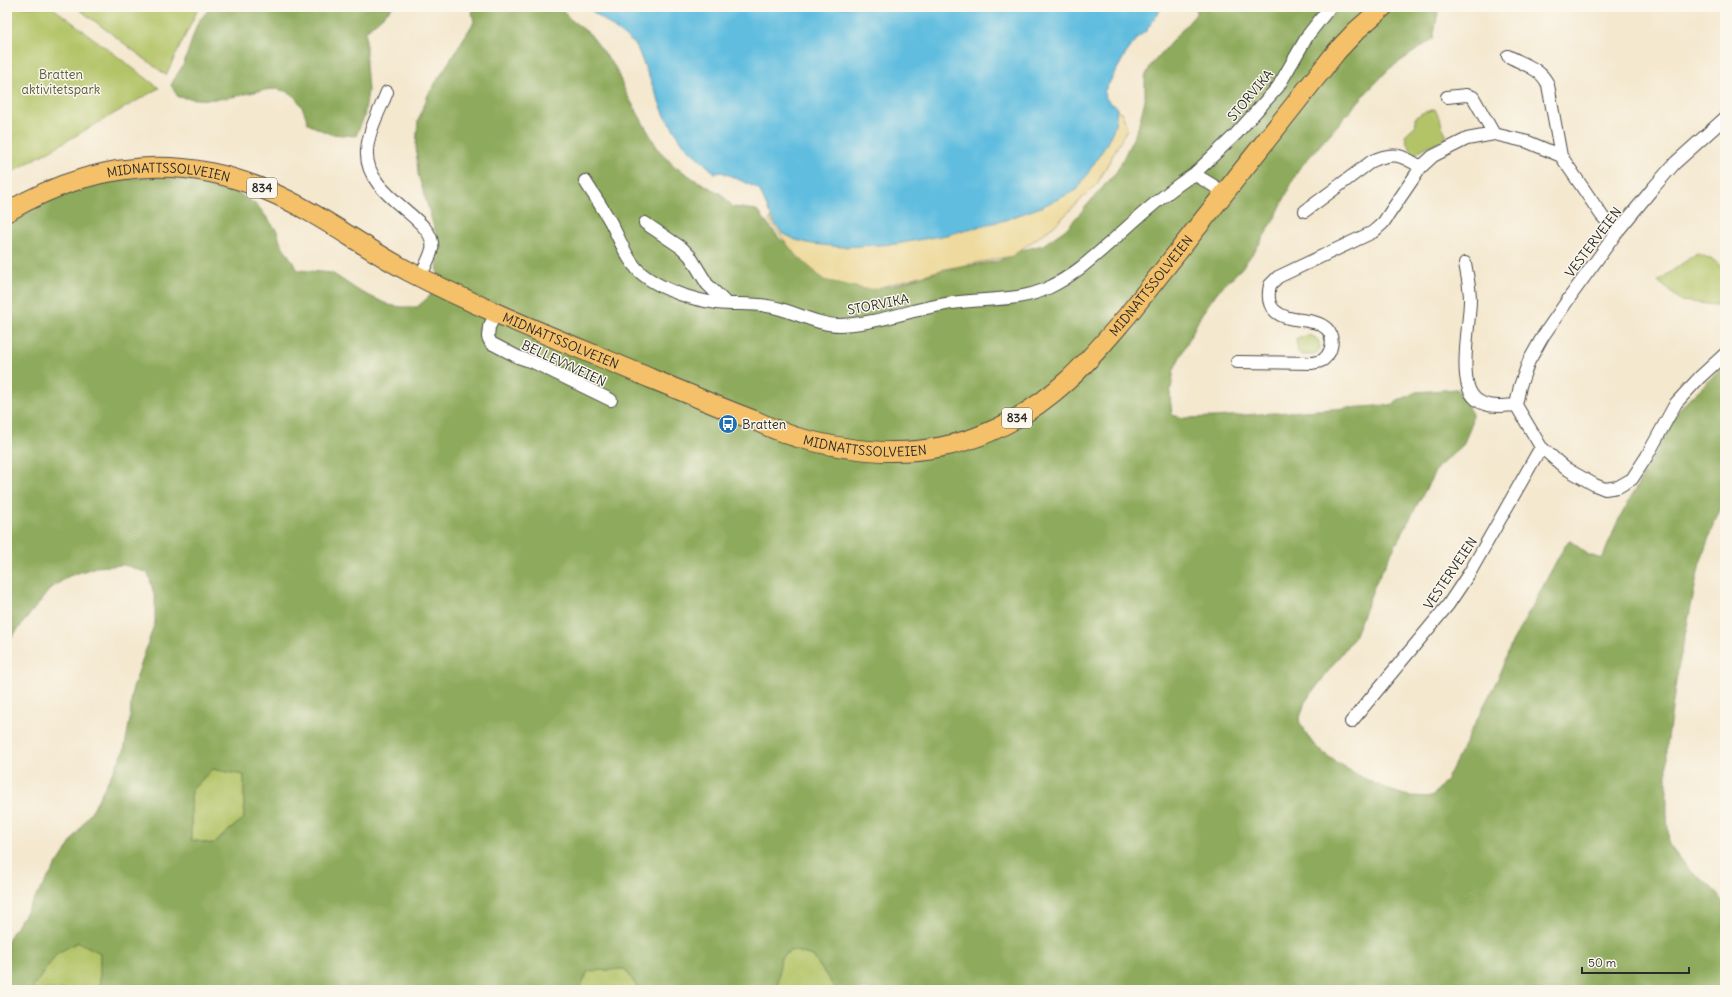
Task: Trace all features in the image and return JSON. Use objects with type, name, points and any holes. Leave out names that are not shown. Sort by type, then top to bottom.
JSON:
[{"type":"main road","name":"MIDNATTSSOLVEIEN","points":[[7,212],[47,190],[93,174],[137,167],[196,170],[235,178],[269,191],[306,210],[391,262],[496,314],[737,414],[793,436],[835,446],[871,452],[913,452],[950,446],[986,433],[1026,413],[1067,381],[1093,355],[1127,316],[1337,51],[1357,30],[1383,7]]},
{"type":"street","name":"STORVIKA","points":[[584,181],[609,219],[623,247],[635,266],[644,276],[672,291],[702,301],[767,306],[822,322],[838,325],[860,323],[951,303],[1032,295],[1069,277],[1089,262],[1170,190],[1194,174],[1236,134],[1278,87],[1308,35],[1330,7]]},
{"type":"street","points":[[1508,56],[1539,72],[1546,78],[1561,156],[1602,216],[1618,232]]},
{"type":"street","points":[[387,92],[371,133],[367,151],[369,167],[376,182],[387,194],[424,226],[431,237],[433,248],[420,277]]},
{"type":"street","points":[[1447,97],[1466,95],[1473,97],[1494,134]]},
{"type":"street","name":"VESTERVEIEN","points":[[1516,405],[1520,386],[1529,362],[1543,336],[1618,232],[1675,163],[1725,118]]},
{"type":"street","points":[[1237,362],[1312,363],[1323,360],[1331,350],[1332,338],[1327,329],[1316,323],[1283,317],[1274,310],[1269,303],[1270,285],[1278,277],[1373,232],[1383,223],[1421,167],[1433,156],[1467,139],[1494,134],[1528,142],[1561,156]]},
{"type":"street","points":[[1305,211],[1372,161],[1384,155],[1397,155],[1421,167]]},
{"type":"street","points":[[1194,174],[1224,192]]},
{"type":"street","points":[[646,223],[682,248],[690,256],[707,284],[726,304]]},
{"type":"street","points":[[1465,263],[1470,301],[1465,375],[1468,387],[1473,397],[1484,404],[1495,406],[1516,405],[1541,447],[1565,468],[1595,485],[1606,489],[1618,488],[1632,479],[1647,456],[1676,403],[1725,354]]},
{"type":"street","name":"BELLEVYVEIEN","points":[[496,314],[489,327],[488,337],[491,343],[611,400]]},
{"type":"street","name":"VESTERVEIEN","points":[[1350,722],[1448,605],[1470,572],[1541,447]]},
{"type":"green space","name":"Bratten aktivitetspark","points":[[7,7],[52,7],[159,88],[7,175]]},
{"type":"green space","points":[[76,7],[199,7],[166,75]]},
{"type":"green space","points":[[211,7],[393,7],[366,31],[368,91],[364,117],[356,136],[330,134],[308,124],[302,107],[294,96],[284,91],[272,89],[218,99],[178,97],[171,85],[184,63],[198,22]]},
{"type":"green space","points":[[471,7],[560,7],[570,19],[590,34],[615,67],[626,93],[658,149],[673,165],[721,194],[733,207],[757,210],[780,239],[862,287],[891,286],[942,270],[999,261],[1014,252],[1043,245],[1066,229],[1117,171],[1138,128],[1145,100],[1145,77],[1151,65],[1196,14],[1196,7],[1439,7],[1433,39],[1389,69],[1298,170],[1275,218],[1258,246],[1241,269],[1218,291],[1201,315],[1174,369],[1170,396],[1172,415],[1185,418],[1215,417],[1390,405],[1416,392],[1457,389],[1472,414],[1471,426],[1463,445],[1437,468],[1376,582],[1354,637],[1305,702],[1299,721],[1310,740],[1342,766],[1369,781],[1394,792],[1408,796],[1432,797],[1447,779],[1498,678],[1512,642],[1569,540],[1589,555],[1602,559],[1618,521],[1680,408],[1725,365],[1725,499],[1713,526],[1700,563],[1677,674],[1667,745],[1667,814],[1669,845],[1683,863],[1712,888],[1725,904],[1725,990],[836,990],[813,956],[792,950],[781,957],[777,990],[639,990],[625,969],[588,971],[579,990],[100,990],[100,953],[78,942],[57,953],[31,990],[7,990],[7,941],[94,807],[124,751],[130,719],[132,691],[155,622],[155,598],[148,573],[124,565],[96,567],[69,576],[50,589],[7,643],[7,222],[75,188],[117,179],[161,177],[226,185],[258,206],[277,231],[280,242],[298,270],[332,273],[359,291],[389,305],[417,307],[430,296],[438,275],[436,234],[418,174],[416,146],[418,121],[428,95],[474,22]],"holes":[[[212,769],[244,775],[244,818],[213,844],[191,840],[191,791]]]},
{"type":"green space","points":[[1435,109],[1447,137],[1422,149],[1414,155],[1407,144],[1405,135],[1416,125],[1415,118],[1422,113]]},
{"type":"green space","points":[[1697,253],[1715,261],[1725,270],[1725,306],[1681,301],[1658,281]]},
{"type":"green space","points":[[1308,335],[1317,339],[1320,349],[1314,355],[1301,355],[1298,352],[1296,339]]},
{"type":"green space","points":[[212,769],[244,775],[244,818],[213,844],[191,840],[191,791]]},
{"type":"green space","points":[[78,942],[100,952],[100,990],[31,990],[57,953]]},
{"type":"green space","points":[[792,950],[813,956],[836,990],[777,990],[781,957]]},
{"type":"green space","points":[[625,969],[639,990],[579,990],[588,971]]},
{"type":"sand","points":[[1098,99],[1122,113],[1127,129],[1097,184],[1054,226],[1012,256],[945,269],[870,290],[824,280],[794,253],[769,220],[772,217]]},
{"type":"water","points":[[587,7],[1160,7],[1161,9],[1146,31],[1138,37],[1125,55],[1104,92],[1108,101],[1117,107],[1115,126],[1106,145],[1077,190],[1041,207],[1005,220],[946,235],[896,244],[842,247],[812,244],[796,240],[782,233],[773,221],[759,189],[722,172],[715,173],[684,145],[665,116],[636,45]]},
{"type":"place","name":"Bratten","points":[[728,424]]}]
